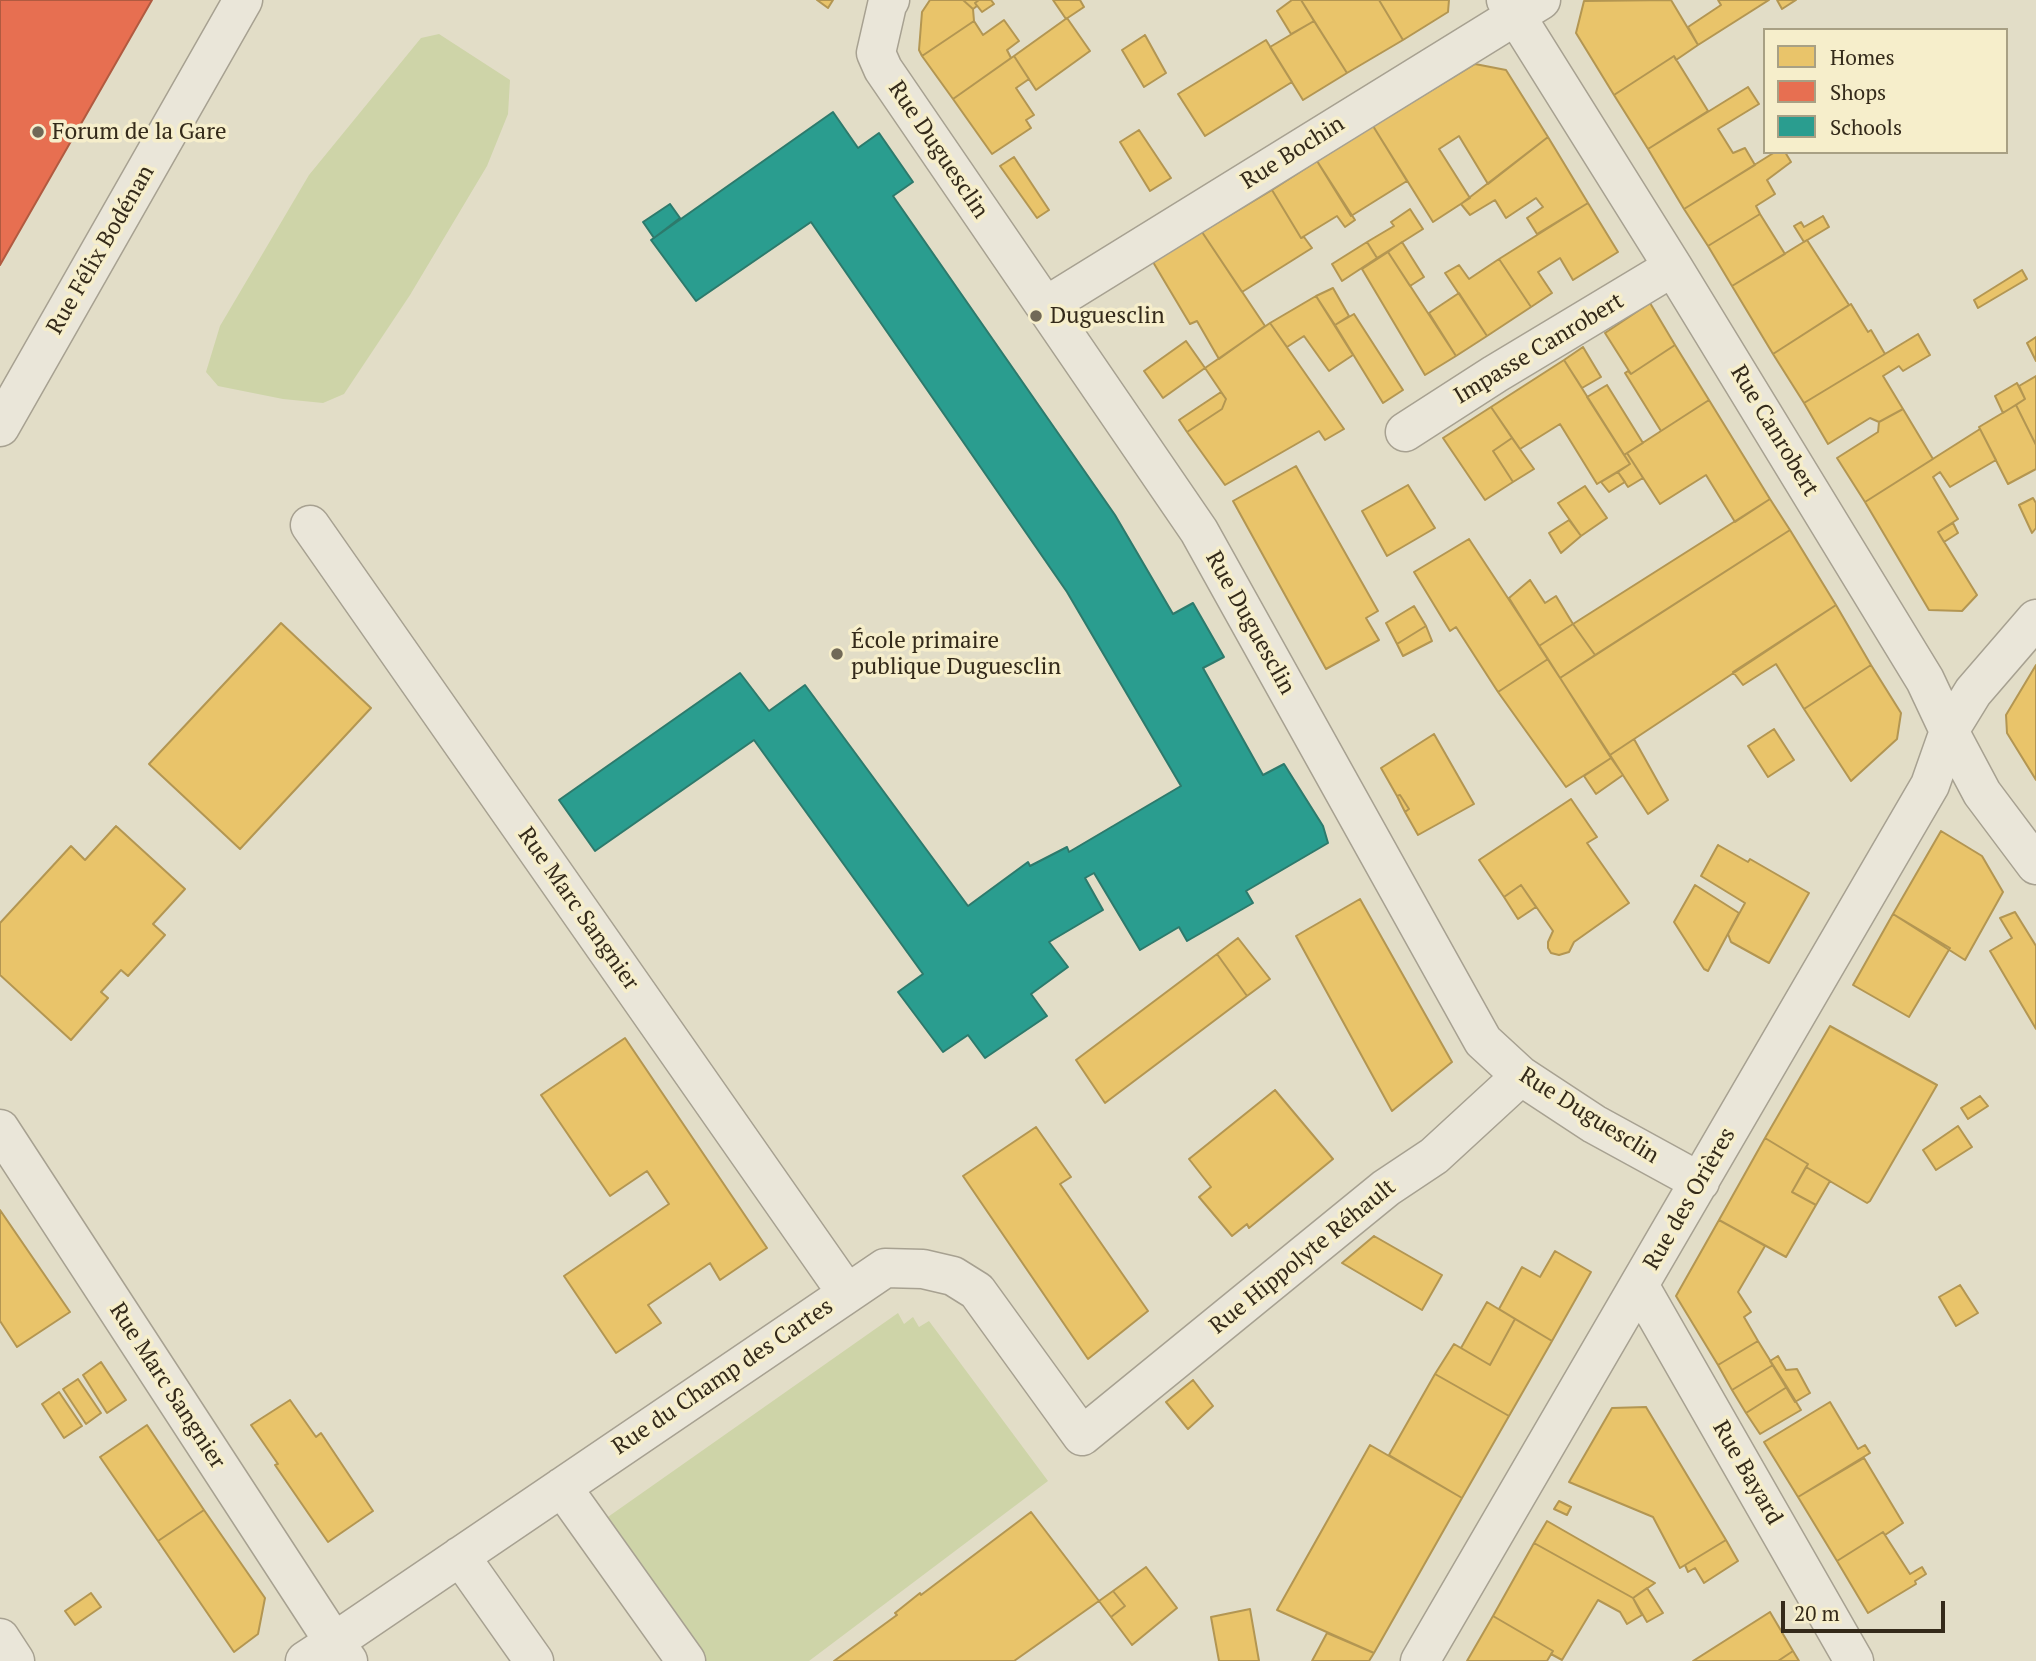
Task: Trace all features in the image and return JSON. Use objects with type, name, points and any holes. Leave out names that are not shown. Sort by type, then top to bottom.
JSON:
[{"type":"street","name":"Rue Félix Bodénan","points":[[0,427],[243,0]]},
{"type":"street","name":"Rue Duguesclin","points":[[890,0],[876,53],[883,69],[1199,531],[1483,1041],[1521,1076],[1594,1124],[1700,1182]]},
{"type":"street","name":"Rue Bochin","points":[[1046,306],[1521,5]]},
{"type":"street","name":"Rue Canrobert","points":[[1521,5],[1674,267],[1926,680],[1982,793],[2036,865]]},
{"type":"street","name":"Impasse Canrobert","points":[[1405,432],[1495,374],[1674,267]]},
{"type":"street","name":"Rue Marc Sangnier","points":[[310,525],[846,1292]]},
{"type":"street","name":"Rue des Orières","points":[[1420,1661],[1930,785],[1949,731],[1973,692],[2036,619]]},
{"type":"street","name":"Rue Hippolyte Réhault","points":[[1082,1436],[1386,1188],[1434,1156],[1521,1076]]},
{"type":"street","name":"Rue Marc Sangnier","points":[[0,1129],[329,1655]]},
{"type":"street","name":"Rue du Champ des Cartes","points":[[329,1655],[460,1556],[885,1268],[923,1269],[953,1276],[978,1291],[1082,1436]]},
{"type":"street","name":"Rue Bayard","points":[[1639,1285],[1854,1661]]},
{"type":"street","points":[[562,1487],[686,1661]]},
{"type":"street","points":[[460,1556],[534,1661]]},
{"type":"street","points":[[0,1639],[15,1661]]},
{"type":"green space","points":[[439,34],[510,80],[508,114],[487,166],[410,295],[344,394],[323,403],[283,399],[218,386],[206,372],[220,326],[309,175],[421,38]]},
{"type":"green space","points":[[898,1313],[904,1324],[913,1317],[919,1327],[929,1321],[1048,1481],[809,1661],[704,1661],[605,1519]]},
{"type":"building: Homes","points":[[817,0],[833,0],[828,8]]},
{"type":"building: Homes","points":[[930,0],[963,0],[973,9],[974,21],[922,56],[919,50],[922,12]]},
{"type":"building: Homes","points":[[963,0],[979,0],[973,9]]},
{"type":"building: Homes","points":[[979,0],[991,0],[994,4],[982,12],[975,3]]},
{"type":"building: Homes","points":[[1053,0],[1080,0],[1084,7],[1066,19]]},
{"type":"building: Homes","points":[[1292,0],[1301,0],[1314,21],[1291,34],[1277,11]]},
{"type":"building: Homes","points":[[1301,0],[1379,0],[1403,40],[1347,73]]},
{"type":"building: Homes","points":[[1379,0],[1449,0],[1448,12],[1403,40]]},
{"type":"building: Homes","points":[[1671,0],[1698,45],[1676,60],[1674,56],[1614,95],[1576,33],[1584,1]]},
{"type":"building: Homes","points":[[1718,0],[1769,0],[1698,45],[1688,27],[1721,5]]},
{"type":"building: Homes","points":[[1777,0],[1796,0],[1782,9]]},
{"type":"building: Homes","points":[[1067,18],[1090,51],[1036,90],[1014,56]]},
{"type":"building: Homes","points":[[1004,20],[1019,41],[1007,50],[1011,58],[953,99],[922,56],[974,21],[983,35]]},
{"type":"building: Homes","points":[[1314,21],[1347,73],[1303,100],[1270,47]]},
{"type":"building: Homes","points":[[1145,35],[1166,73],[1144,87],[1122,50]]},
{"type":"building: Homes","points":[[1266,40],[1292,82],[1205,136],[1178,94]]},
{"type":"building: Homes","points":[[1014,56],[1029,79],[1016,88],[1034,115],[1026,120],[1031,128],[992,154],[953,99]]},
{"type":"building: Homes","points":[[1674,56],[1708,111],[1648,149],[1614,95]]},
{"type":"building: Homes","points":[[1475,64],[1506,70],[1548,137],[1488,184],[1459,136],[1439,149],[1470,198],[1433,222],[1373,126]]},
{"type":"building: Homes","points":[[1748,87],[1759,104],[1718,129],[1733,153],[1745,148],[1755,165],[1684,209],[1648,149]]},
{"type":"building: Homes","points":[[1373,126],[1407,181],[1351,216],[1317,161]]},
{"type":"building: Homes","points":[[1139,130],[1171,178],[1150,191],[1120,142]]},
{"type":"building: Homes","points":[[1548,137],[1588,203],[1537,234],[1527,218],[1543,207],[1536,198],[1506,218],[1495,200],[1470,215],[1461,204]]},
{"type":"building: Homes","points":[[1772,154],[1786,154],[1791,162],[1767,180],[1775,194],[1756,206],[1760,214],[1708,246],[1684,209]]},
{"type":"building: Homes","points":[[1014,157],[1049,210],[1037,218],[1000,166]]},
{"type":"building: Homes","points":[[1317,161],[1355,220],[1345,227],[1337,216],[1301,238],[1272,190]]},
{"type":"building: Homes","points":[[1272,190],[1301,238],[1304,237],[1312,248],[1242,292],[1202,232]]},
{"type":"building: Homes","points":[[1588,203],[1618,252],[1573,280],[1560,258],[1538,272],[1552,293],[1531,307],[1499,259]]},
{"type":"building: Homes","points":[[1410,209],[1423,229],[1377,258],[1367,242],[1394,226],[1391,222]]},
{"type":"building: Homes","points":[[1760,214],[1785,254],[1732,286],[1708,246]]},
{"type":"building: Homes","points":[[1823,216],[1829,227],[1804,242],[1794,226],[1801,222],[1804,227]]},
{"type":"building: Homes","points":[[1202,232],[1265,326],[1219,359],[1197,321],[1190,324],[1153,262]]},
{"type":"building: Homes","points":[[1807,240],[1849,305],[1773,354],[1732,286]]},
{"type":"building: Homes","points":[[1367,242],[1377,258],[1342,281],[1332,264]]},
{"type":"building: Homes","points":[[1402,242],[1424,277],[1410,286],[1388,252]]},
{"type":"building: Homes","points":[[1388,252],[1456,356],[1425,375],[1362,269]]},
{"type":"building: Homes","points":[[1499,259],[1531,307],[1487,336],[1445,273],[1459,265],[1469,279]]},
{"type":"building: Homes","points":[[2022,270],[2027,279],[1978,308],[1974,300]]},
{"type":"building: Homes","points":[[1333,288],[1349,316],[1335,325],[1316,296]]},
{"type":"building: Homes","points":[[1459,293],[1487,336],[1456,356],[1429,313]]},
{"type":"building: Homes","points":[[1316,296],[1353,355],[1329,371],[1304,336],[1287,347],[1270,323]]},
{"type":"building: Homes","points":[[1650,303],[1675,345],[1631,374],[1605,333]]},
{"type":"building: Homes","points":[[1851,304],[1885,354],[1804,403],[1773,354]]},
{"type":"building: Homes","points":[[1354,314],[1403,390],[1383,403],[1335,325]]},
{"type":"building: Homes","points":[[1270,323],[1344,429],[1325,440],[1319,431],[1225,485],[1187,432],[1222,409],[1226,399],[1205,368]]},
{"type":"building: Homes","points":[[1918,334],[1930,355],[1903,371],[1899,366],[1883,376],[1903,409],[1879,422],[1870,418],[1828,444],[1804,403]]},
{"type":"building: Homes","points":[[2036,337],[2036,361],[2027,343]]},
{"type":"building: Homes","points":[[1186,341],[1205,368],[1163,398],[1144,371]]},
{"type":"building: Homes","points":[[1675,345],[1709,400],[1661,431],[1625,373],[1628,371],[1631,374]]},
{"type":"building: Homes","points":[[1583,347],[1601,377],[1582,388],[1564,360]]},
{"type":"building: Homes","points":[[1564,360],[1630,464],[1597,484],[1560,424],[1520,449],[1491,407]]},
{"type":"building: Homes","points":[[2036,376],[2036,445],[2016,405],[2025,399],[2019,386]]},
{"type":"building: Homes","points":[[2017,383],[2025,399],[2003,413],[1995,396]]},
{"type":"building: Homes","points":[[1607,385],[1643,443],[1624,455],[1587,397]]},
{"type":"building: Homes","points":[[1221,392],[1226,399],[1222,409],[1187,432],[1179,420]]},
{"type":"building: Homes","points":[[1709,400],[1770,499],[1735,522],[1706,475],[1660,504],[1627,453]]},
{"type":"building: Homes","points":[[2016,405],[2036,445],[2036,469],[2008,484],[1979,427]]},
{"type":"building: Homes","points":[[1491,407],[1512,438],[1493,451],[1513,482],[1485,500],[1443,438]]},
{"type":"building: Homes","points":[[1903,409],[1933,459],[1865,502],[1837,458],[1878,432],[1879,422]]},
{"type":"building: Homes","points":[[1980,429],[1996,460],[1950,487],[1940,472],[1933,477],[1958,519],[1938,532],[1977,595],[1962,611],[1929,610],[1865,502]]},
{"type":"building: Homes","points":[[1512,438],[1534,469],[1513,482],[1493,451]]},
{"type":"building: Homes","points":[[1627,453],[1643,478],[1628,487],[1618,472],[1630,464],[1624,455]]},
{"type":"building: Homes","points":[[1296,466],[1378,611],[1366,618],[1379,640],[1326,669],[1233,501]]},
{"type":"building: Homes","points":[[1618,472],[1625,482],[1609,492],[1601,482]]},
{"type":"building: Homes","points":[[1408,485],[1435,528],[1387,556],[1362,511]]},
{"type":"building: Homes","points":[[1585,486],[1607,518],[1581,536],[1558,503]]},
{"type":"building: Homes","points":[[2033,498],[2036,503],[2036,528],[2032,533],[2019,505]]},
{"type":"building: Homes","points":[[1770,499],[1790,530],[1595,655],[1573,624]]},
{"type":"building: Homes","points":[[1569,520],[1581,536],[1561,553],[1549,533]]},
{"type":"building: Homes","points":[[1953,523],[1958,533],[1944,542],[1938,532]]},
{"type":"building: Homes","points":[[1790,530],[1836,605],[1610,755],[1560,678]]},
{"type":"building: Homes","points":[[1469,539],[1548,659],[1498,692],[1456,627],[1450,631],[1414,572]]},
{"type":"building: Homes","points":[[1530,580],[1545,603],[1556,596],[1573,624],[1539,646],[1509,598]]},
{"type":"building: Homes","points":[[1836,605],[1871,665],[1804,709],[1776,664],[1743,685],[1733,672]]},
{"type":"building: Homes","points":[[1414,606],[1426,626],[1397,644],[1386,623]]},
{"type":"building: Homes","points":[[281,623],[371,708],[240,849],[149,764]]},
{"type":"building: Homes","points":[[1573,624],[1595,655],[1560,678],[1539,646]]},
{"type":"building: Homes","points":[[1426,626],[1432,641],[1403,656],[1397,644]]},
{"type":"building: Homes","points":[[1548,659],[1611,758],[1566,787],[1498,692]]},
{"type":"building: Homes","points":[[1871,665],[1901,713],[1897,739],[1851,781],[1804,709]]},
{"type":"building: Homes","points":[[2036,665],[2036,780],[2007,733],[2006,715]]},
{"type":"building: Homes","points":[[1774,729],[1794,760],[1768,777],[1748,746]]},
{"type":"building: Homes","points":[[1434,734],[1474,804],[1418,835],[1405,812],[1409,809],[1400,795],[1397,796],[1381,768]]},
{"type":"building: Homes","points":[[1634,739],[1668,800],[1648,814],[1610,755]]},
{"type":"building: Homes","points":[[1611,758],[1623,775],[1596,794],[1584,776]]},
{"type":"building: Homes","points":[[1400,795],[1409,809],[1405,812],[1397,796]]},
{"type":"building: Homes","points":[[1571,799],[1597,837],[1587,843],[1629,903],[1574,942],[1569,952],[1559,955],[1551,953],[1548,948],[1553,931],[1521,885],[1504,897],[1479,860]]},
{"type":"building: Homes","points":[[116,826],[185,889],[153,924],[165,935],[128,976],[121,970],[101,992],[108,998],[71,1040],[0,975],[0,923],[71,846],[85,860]]},
{"type":"building: Homes","points":[[1941,831],[1982,856],[2003,892],[1965,960],[1893,914]]},
{"type":"building: Homes","points":[[1718,845],[1748,862],[1750,859],[1809,893],[1769,963],[1731,942],[1728,934],[1745,903],[1701,876]]},
{"type":"building: Homes","points":[[1521,885],[1536,907],[1518,919],[1504,897]]},
{"type":"building: Homes","points":[[1695,885],[1739,913],[1708,971],[1704,969],[1674,922]]},
{"type":"building: Homes","points":[[1360,899],[1452,1062],[1392,1111],[1296,936]]},
{"type":"building: Homes","points":[[2015,912],[2036,946],[2036,1029],[1990,951],[2012,938],[2000,918]]},
{"type":"building: Homes","points":[[1893,914],[1950,948],[1909,1017],[1853,985]]},
{"type":"building: Homes","points":[[1238,938],[1270,979],[1247,996],[1217,954]]},
{"type":"building: Homes","points":[[1217,954],[1247,996],[1105,1103],[1076,1060]]},
{"type":"building: Homes","points":[[1830,1026],[1937,1085],[1867,1203],[1806,1167],[1808,1164],[1765,1138]]},
{"type":"building: Homes","points":[[625,1038],[767,1248],[720,1280],[710,1263],[648,1305],[661,1323],[616,1353],[564,1276],[669,1204],[647,1171],[610,1196],[541,1095]]},
{"type":"building: Homes","points":[[1275,1090],[1333,1159],[1249,1228],[1247,1224],[1232,1236],[1199,1197],[1211,1187],[1189,1159]]},
{"type":"building: Homes","points":[[1980,1096],[1988,1106],[1968,1119],[1961,1108]]},
{"type":"building: Homes","points":[[1958,1126],[1972,1147],[1936,1170],[1923,1150]]},
{"type":"building: Homes","points":[[1036,1127],[1071,1177],[1060,1184],[1148,1311],[1088,1359],[963,1176]]},
{"type":"building: Homes","points":[[1765,1138],[1808,1164],[1792,1192],[1816,1205],[1786,1257],[1719,1220]]},
{"type":"building: Homes","points":[[1806,1167],[1830,1181],[1816,1205],[1792,1192]]},
{"type":"building: Homes","points":[[0,1210],[70,1312],[17,1347],[0,1321]]},
{"type":"building: Homes","points":[[1719,1220],[1765,1246],[1738,1292],[1751,1312],[1744,1317],[1758,1341],[1718,1365],[1676,1296]]},
{"type":"building: Homes","points":[[1374,1236],[1442,1275],[1422,1310],[1342,1263]]},
{"type":"building: Homes","points":[[1555,1251],[1591,1272],[1552,1341],[1499,1309],[1522,1267],[1540,1277]]},
{"type":"building: Homes","points":[[1960,1285],[1978,1313],[1956,1326],[1939,1297]]},
{"type":"building: Homes","points":[[1487,1302],[1515,1319],[1490,1365],[1461,1348]]},
{"type":"building: Homes","points":[[1515,1319],[1552,1341],[1509,1416],[1435,1374],[1454,1344],[1490,1365]]},
{"type":"building: Homes","points":[[1758,1341],[1773,1365],[1732,1390],[1718,1365]]},
{"type":"building: Homes","points":[[1778,1356],[1786,1370],[1797,1369],[1810,1393],[1795,1402],[1770,1361]]},
{"type":"building: Homes","points":[[101,1362],[126,1400],[107,1413],[83,1375]]},
{"type":"building: Homes","points":[[1773,1365],[1787,1387],[1746,1413],[1732,1390]]},
{"type":"building: Homes","points":[[1435,1374],[1509,1416],[1462,1498],[1389,1455]]},
{"type":"building: Homes","points":[[78,1379],[101,1413],[86,1424],[63,1389]]},
{"type":"building: Homes","points":[[1193,1380],[1213,1406],[1188,1429],[1166,1402]]},
{"type":"building: Homes","points":[[1787,1387],[1801,1410],[1760,1434],[1746,1413]]},
{"type":"building: Homes","points":[[59,1392],[82,1426],[64,1438],[42,1404]]},
{"type":"building: Homes","points":[[290,1400],[316,1437],[321,1433],[373,1511],[328,1542],[251,1425]]},
{"type":"building: Homes","points":[[1830,1402],[1858,1449],[1865,1445],[1870,1453],[1798,1497],[1764,1442]]},
{"type":"building: Homes","points":[[1646,1407],[1726,1540],[1680,1568],[1653,1517],[1569,1482],[1612,1408]]},
{"type":"building: Homes","points":[[147,1425],[204,1510],[158,1541],[100,1457]]},
{"type":"building: Homes","points":[[1370,1445],[1462,1498],[1374,1653],[1277,1610]]},
{"type":"building: Homes","points":[[1864,1458],[1903,1523],[1885,1535],[1883,1532],[1837,1561],[1798,1497]]},
{"type":"building: Homes","points":[[1559,1501],[1571,1507],[1567,1515],[1554,1509]]},
{"type":"building: Homes","points":[[204,1510],[265,1598],[258,1634],[234,1652],[158,1541]]},
{"type":"building: Homes","points":[[1031,1512],[1099,1601],[1014,1661],[834,1661],[897,1615],[895,1613],[920,1593],[921,1595]]},
{"type":"building: Homes","points":[[1547,1521],[1655,1583],[1633,1598],[1534,1543]]},
{"type":"building: Homes","points":[[1883,1532],[1910,1574],[1922,1567],[1926,1574],[1915,1581],[1916,1584],[1868,1613],[1837,1561]]},
{"type":"building: Homes","points":[[1726,1540],[1738,1561],[1704,1583],[1695,1568],[1688,1572],[1685,1565]]},
{"type":"building: Homes","points":[[1534,1543],[1633,1598],[1642,1615],[1627,1624],[1620,1612],[1598,1600],[1562,1660],[1551,1654],[1553,1651],[1493,1616]]},
{"type":"building: Homes","points":[[1146,1567],[1177,1608],[1132,1645],[1111,1617],[1125,1606],[1113,1591]]},
{"type":"building: Homes","points":[[1647,1588],[1663,1613],[1647,1622],[1633,1598]]},
{"type":"building: Homes","points":[[1113,1591],[1125,1606],[1111,1617],[1099,1601]]},
{"type":"building: Homes","points":[[91,1593],[101,1607],[75,1625],[65,1611]]},
{"type":"building: Homes","points":[[1250,1609],[1259,1661],[1219,1661],[1211,1617]]},
{"type":"building: Homes","points":[[1770,1612],[1793,1651],[1778,1661],[1693,1661]]},
{"type":"building: Homes","points":[[1493,1616],[1553,1651],[1547,1661],[1467,1661]]},
{"type":"building: Homes","points":[[1327,1633],[1374,1653],[1369,1661],[1312,1661]]},
{"type":"building: Homes","points":[[1793,1651],[1799,1661],[1778,1661]]},
{"type":"building: Shops","name":"Forum de la Gare","points":[[0,0],[152,0],[0,265]]},
{"type":"building: Schools","points":[[833,112],[858,148],[879,133],[913,182],[893,196],[1115,515],[1173,614],[1193,603],[1224,657],[1203,668],[1263,775],[1284,764],[1323,826],[1328,843],[1246,891],[1253,903],[1187,941],[1179,927],[1140,950],[1094,873],[1085,878],[1103,910],[1049,942],[1068,967],[1031,994],[1047,1016],[985,1058],[968,1035],[943,1052],[898,992],[923,974],[754,740],[595,851],[559,800],[740,673],[769,711],[805,685],[968,906],[1028,862],[1030,866],[1067,847],[1069,852],[1181,786],[1067,592],[811,222],[696,301],[651,240]]},
{"type":"building: Schools","points":[[670,204],[680,218],[654,238],[643,222]]},
{"type":"place","name":"Forum de la Gare","points":[[38,132]]},
{"type":"place","name":"Duguesclin","points":[[1036,316]]},
{"type":"place","name":"École primaire publique Duguesclin","points":[[837,654]]}]
